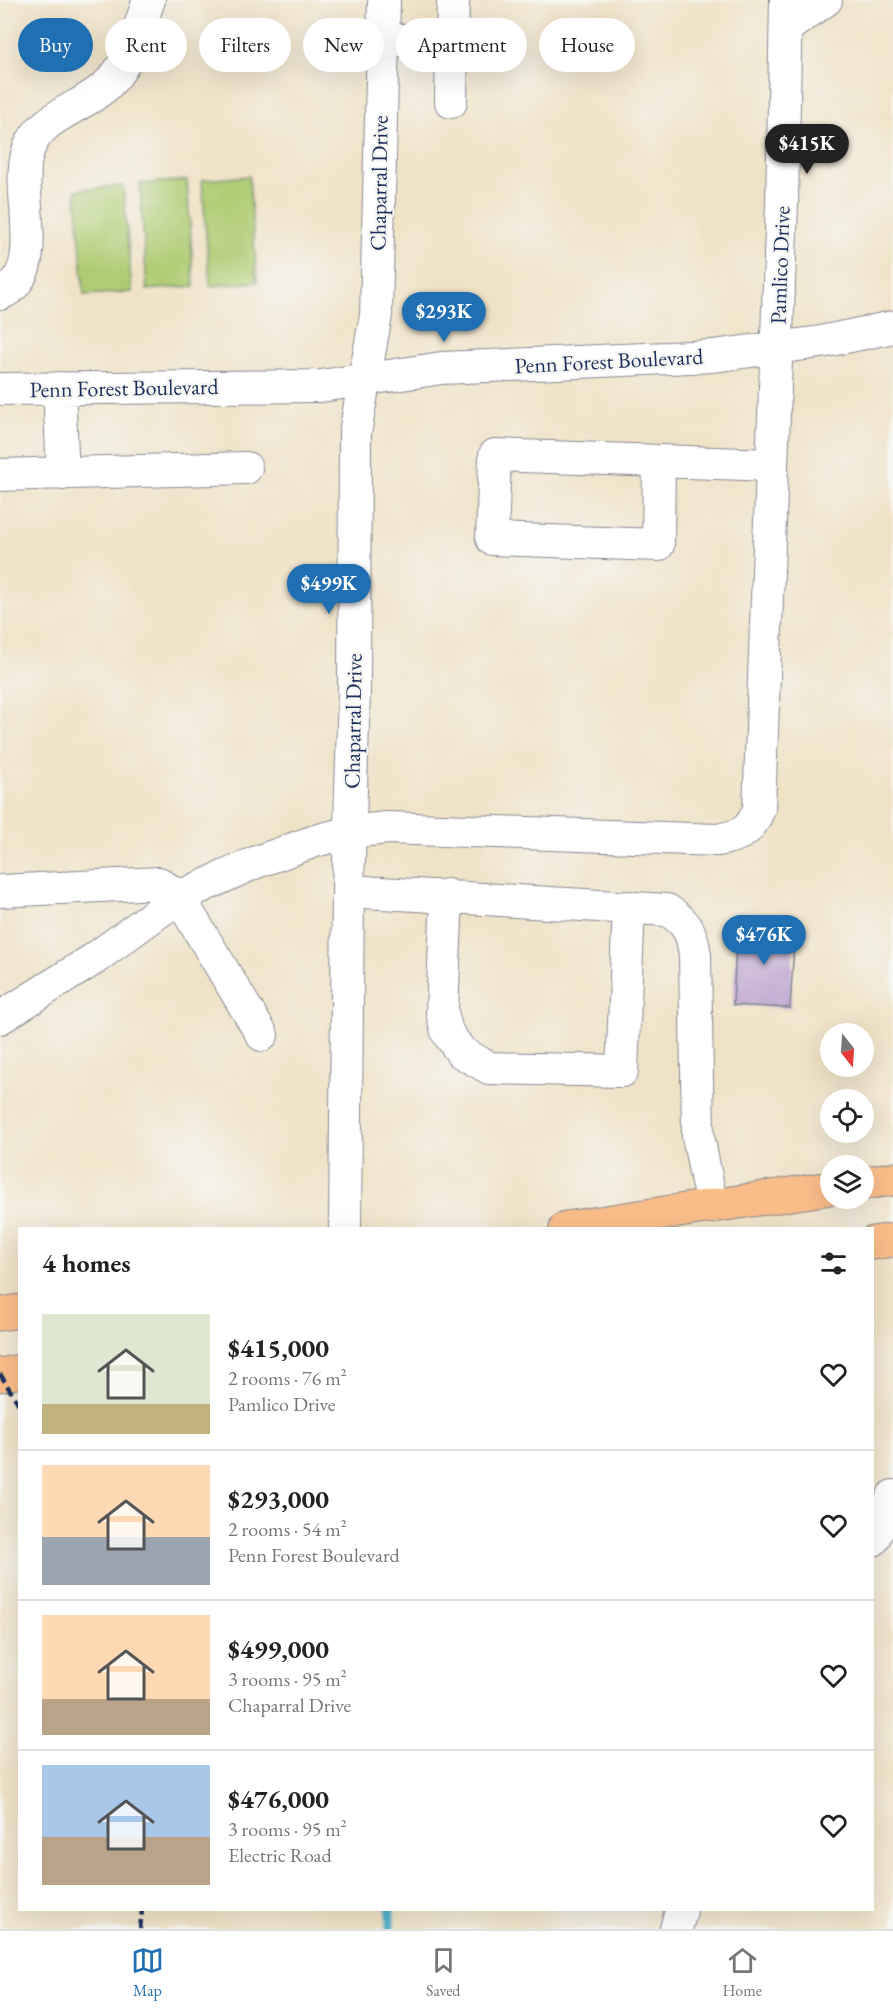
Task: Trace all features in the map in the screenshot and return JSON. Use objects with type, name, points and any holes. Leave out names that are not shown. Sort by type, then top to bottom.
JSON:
[{"type":"main road","points":[[874,1182],[893,1179]]},
{"type":"main road","points":[[573,1227],[820,1190]]},
{"type":"main road","points":[[874,1243],[893,1240]]},
{"type":"main road","points":[[0,1314],[18,1311]]},
{"type":"main road","points":[[0,1375],[18,1371]]},
{"type":"street","points":[[0,294],[19,280],[27,261],[24,166],[28,149],[40,130],[56,116],[86,103],[111,81],[127,59],[149,0]]},
{"type":"street","name":"Chaparral Drive","points":[[384,0],[384,18]]},
{"type":"street","points":[[453,0],[453,18]]},
{"type":"street","points":[[786,14],[826,0]]},
{"type":"street","name":"Pamlico Drive","points":[[0,1018],[94,959],[179,897],[254,863],[315,841],[350,832],[387,828],[718,840],[736,836],[752,826],[759,809],[786,14]]},
{"type":"street","name":"Chaparral Drive","points":[[345,1227],[348,891],[354,678],[355,433],[376,315],[382,72]]},
{"type":"street","points":[[451,102],[452,72]]},
{"type":"street","name":"Penn Forest Boulevard","points":[[0,389],[321,386],[442,368],[713,356],[776,350],[893,327]]},
{"type":"street","points":[[59,388],[63,474]]},
{"type":"street","points":[[659,461],[658,545],[492,539],[495,455],[772,465]]},
{"type":"street","points":[[0,476],[246,468]]},
{"type":"street","points":[[0,891],[159,883],[179,897],[262,1035]]},
{"type":"street","points":[[348,891],[667,909],[684,920],[693,935],[698,1136],[712,1207]]},
{"type":"street","points":[[447,895],[442,1012],[447,1032],[461,1052],[489,1068],[622,1071],[629,907]]},
{"type":"street","points":[[874,1538],[893,1496]]},
{"type":"green space","points":[[249,176],[257,282],[210,286],[202,180]]},
{"type":"green space","points":[[187,180],[194,286],[147,290],[140,184]]},
{"type":"green space","points":[[123,186],[132,292],[84,295],[76,190]]},
{"type":"building","points":[[737,925],[795,928],[790,1008],[733,1005]]},
{"type":"waterway","points":[[390,1911],[390,1929]]},
{"type":"railway","points":[[0,1374],[18,1403]]},
{"type":"railway","points":[[140,1929],[142,1911]]}]
